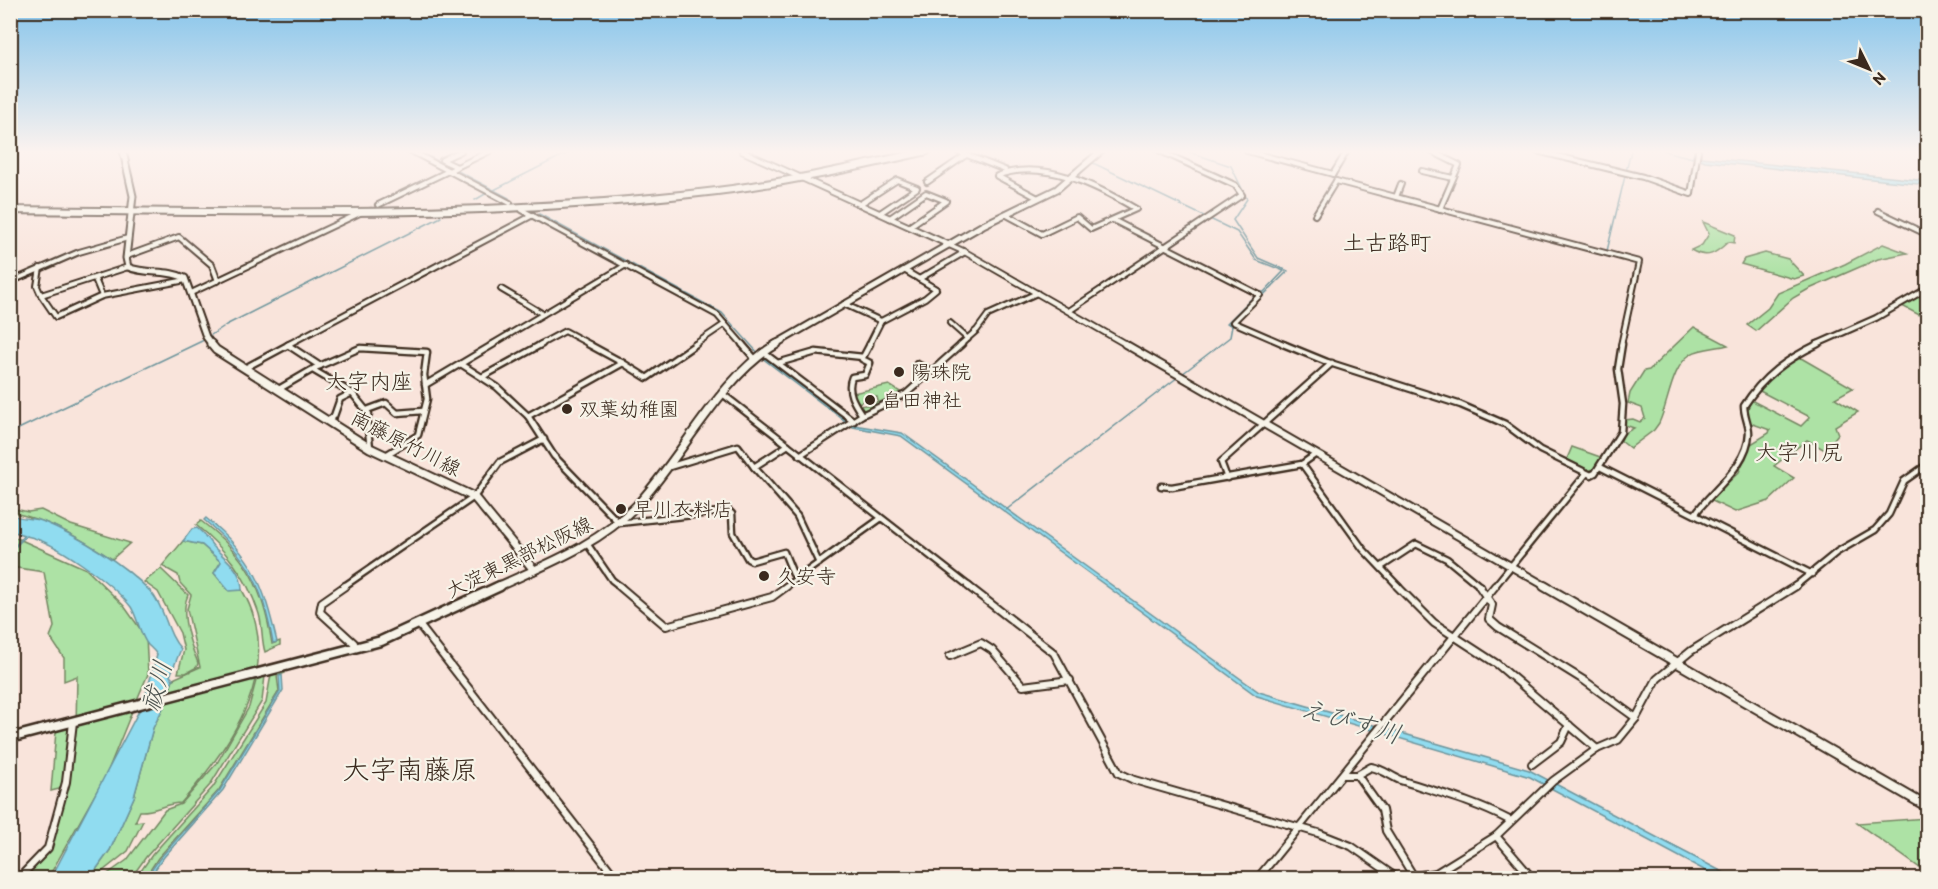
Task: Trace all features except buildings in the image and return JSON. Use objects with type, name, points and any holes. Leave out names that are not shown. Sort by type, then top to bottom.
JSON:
[{"type":"highway","points":[[10,208],[391,207],[548,204],[679,192]]},
{"type":"highway","points":[[132,208],[443,210],[552,207],[705,192]]},
{"type":"main road","points":[[132,192],[128,267],[142,272],[175,273],[186,280]]},
{"type":"main road","name":"大淀東黒部松阪線","points":[[10,738],[75,719],[390,638],[420,626],[588,545],[619,523],[696,433],[724,395],[763,352],[904,270],[1005,214],[1050,192]]},
{"type":"main road","name":"南藤原竹川線","points":[[186,280],[206,338],[216,350],[370,447],[474,497],[534,570]]},
{"type":"street","points":[[378,205],[404,192]]},
{"type":"street","points":[[491,192],[510,203]]},
{"type":"street","points":[[834,192],[951,244],[1928,807]]},
{"type":"street","points":[[860,204],[878,192]]},
{"type":"street","points":[[880,213],[910,192]]},
{"type":"street","points":[[1028,192],[1038,198]]},
{"type":"street","points":[[1005,214],[1042,234],[1077,217],[1091,229],[1137,209],[1107,192]]},
{"type":"street","points":[[1069,311],[1242,196],[1240,192]]},
{"type":"street","points":[[1315,214],[1329,192]]},
{"type":"street","points":[[1113,220],[1257,294],[1235,324],[1332,363],[1363,371],[1461,405],[1505,424],[1540,450],[1586,474],[1595,473],[1621,432],[1623,405],[1618,369],[1639,262],[1379,192]]},
{"type":"street","points":[[1396,197],[1398,192]]},
{"type":"street","points":[[1440,209],[1447,192]]},
{"type":"street","points":[[890,218],[926,193],[946,201]]},
{"type":"street","points":[[910,226],[953,196]]},
{"type":"street","points":[[522,210],[717,315],[755,359]]},
{"type":"street","points":[[1878,211],[1928,235]]},
{"type":"street","points":[[191,294],[362,212]]},
{"type":"street","points":[[245,368],[533,215]]},
{"type":"street","points":[[127,255],[180,237],[212,264],[218,281]]},
{"type":"street","points":[[10,282],[79,252],[128,238]]},
{"type":"street","points":[[919,279],[965,252]]},
{"type":"street","points":[[424,385],[626,265]]},
{"type":"street","points":[[41,295],[128,267]]},
{"type":"street","points":[[40,268],[37,286],[56,317],[102,296],[186,280]]},
{"type":"street","points":[[863,357],[881,321],[925,298],[936,288],[904,270]]},
{"type":"street","points":[[94,279],[102,296]]},
{"type":"street","points":[[1695,514],[1705,499],[1730,478],[1739,462],[1749,436],[1744,406],[1760,380],[1787,359],[1858,327],[1928,288]]},
{"type":"street","points":[[501,289],[543,314]]},
{"type":"street","points":[[800,455],[862,415],[903,397],[968,339],[990,314],[1036,293]]},
{"type":"street","points":[[844,304],[881,321]]},
{"type":"street","points":[[950,323],[968,339]]},
{"type":"street","points":[[482,377],[568,331],[647,378],[725,324]]},
{"type":"street","points":[[288,345],[320,366]]},
{"type":"street","points":[[279,389],[320,366],[360,348],[424,351],[428,354],[424,385],[427,399],[418,435],[386,455]]},
{"type":"street","points":[[763,352],[851,422]]},
{"type":"street","points":[[778,363],[816,352],[863,357],[870,363],[865,375],[852,377],[849,383],[854,404],[862,415]]},
{"type":"street","points":[[528,416],[623,363]]},
{"type":"street","points":[[1227,478],[1221,462],[1332,363]]},
{"type":"street","points":[[461,364],[497,387],[528,416],[554,456],[619,523],[729,511],[732,514],[734,533],[748,559],[752,561],[784,552],[793,574],[799,577]]},
{"type":"street","points":[[917,364],[932,371]]},
{"type":"street","points":[[313,370],[352,393],[367,410],[370,447]]},
{"type":"street","points":[[328,421],[336,412],[340,399],[352,393]]},
{"type":"street","points":[[724,395],[880,519],[1053,651],[1119,773],[1134,780],[1300,827],[1351,846],[1398,879],[1449,867],[1496,836],[1509,820],[1553,781],[1597,749],[1618,740],[1636,718],[1657,679],[1712,636],[1769,604],[1812,574],[1837,552],[1884,522],[1904,481],[1928,464]]},
{"type":"street","points":[[367,410],[386,403],[400,415],[423,411]]},
{"type":"street","points":[[355,648],[354,643],[320,612],[322,602],[474,497],[500,462],[544,439]]},
{"type":"street","points":[[754,466],[788,445]]},
{"type":"street","points":[[666,468],[696,461],[738,446],[772,489],[782,496],[804,526],[819,563]]},
{"type":"street","points":[[1161,486],[1172,487],[1302,464],[1316,454]]},
{"type":"street","points":[[1302,464],[1345,527],[1421,611],[1497,664],[1597,749]]},
{"type":"street","points":[[1600,467],[1812,574]]},
{"type":"street","points":[[1258,879],[1586,474]]},
{"type":"street","points":[[588,545],[612,580],[666,626],[772,597],[880,519]]},
{"type":"street","points":[[1382,567],[1416,544],[1425,546],[1448,560],[1488,595],[1492,604],[1489,618],[1496,626],[1521,645],[1565,668],[1636,718]]},
{"type":"street","points":[[420,626],[616,879]]},
{"type":"street","points":[[950,656],[981,643],[992,650],[1023,686],[1070,680]]},
{"type":"street","points":[[19,879],[48,848],[66,782],[75,719]]},
{"type":"street","points":[[1532,764],[1561,742],[1569,725]]},
{"type":"street","points":[[1343,775],[1357,775],[1371,767],[1382,768],[1396,778],[1490,810],[1509,820]]},
{"type":"street","points":[[1357,775],[1382,810],[1386,831],[1414,877]]},
{"type":"street","points":[[1496,836],[1532,879]]},
{"type":"green space","points":[[1703,222],[1735,235],[1734,243],[1728,242],[1716,252],[1707,255],[1691,250],[1702,245],[1709,234]]},
{"type":"green space","points":[[1883,244],[1907,253],[1878,259],[1807,290],[1793,298],[1756,331],[1747,325],[1768,308],[1778,293],[1845,264]]},
{"type":"green space","points":[[1765,253],[1788,259],[1804,276],[1794,279],[1741,264],[1744,259]]},
{"type":"green space","points":[[1926,292],[1927,319],[1902,306]]},
{"type":"green space","points":[[1694,327],[1728,345],[1699,350],[1684,360],[1675,376],[1659,423],[1654,430],[1630,448],[1621,441],[1623,434],[1634,428],[1625,425],[1625,420],[1633,419],[1640,422],[1645,418],[1642,408],[1628,403],[1630,393],[1644,371],[1649,370]]},
{"type":"green space","points":[[1801,358],[1853,388],[1835,398],[1858,412],[1835,426],[1838,434],[1825,450],[1807,440],[1774,466],[1794,478],[1769,501],[1735,512],[1710,500],[1739,472],[1751,444],[1769,433],[1770,430],[1750,423],[1746,414],[1751,400],[1801,426],[1810,417],[1756,389],[1789,363]]},
{"type":"green space","points":[[889,385],[902,393],[901,396],[862,413],[858,406],[873,404],[878,401],[877,397],[867,395],[861,402],[856,403],[853,393]]},
{"type":"green space","points":[[1572,447],[1603,458],[1597,467],[1587,472],[1566,461]]},
{"type":"green space","points":[[11,508],[28,512],[41,510],[71,525],[130,543],[112,559],[65,531],[11,512]]},
{"type":"green space","points":[[201,521],[230,547],[250,574],[264,606],[272,644],[280,641],[280,645],[265,652],[260,616],[253,598],[241,574],[225,553],[196,525]]},
{"type":"green space","points":[[10,535],[86,569],[124,606],[146,637],[148,674],[107,773],[48,878],[25,878],[43,856],[54,836],[67,787],[51,791],[56,731],[76,726],[77,676],[64,681],[64,658],[50,637],[54,627],[44,572],[11,567]]},
{"type":"green space","points":[[183,541],[202,545],[221,562],[214,573],[228,590],[242,590],[254,619],[259,648],[256,676],[248,704],[235,730],[200,780],[181,803],[140,811],[135,822],[143,821],[128,851],[94,878],[90,878],[110,850],[134,797],[153,728],[167,700],[173,679],[200,667],[187,609],[191,595],[180,583],[178,575],[162,566]]},
{"type":"green space","points":[[161,569],[188,595],[185,620],[198,663],[197,667],[186,673],[178,673],[184,650],[180,633],[158,592],[144,582]]},
{"type":"green space","points":[[284,670],[285,673],[277,676],[279,691],[219,790],[158,858],[145,878],[136,878],[152,855],[213,787],[266,703],[271,674]]},
{"type":"green space","points":[[265,676],[262,701],[210,785],[146,857],[131,878],[102,878],[127,860],[165,810],[181,804],[217,763],[249,707],[257,677]]},
{"type":"green space","points":[[1927,818],[1927,873],[1857,823]]},
{"type":"water","name":"えびす川","points":[[764,356],[854,425],[902,433],[1259,692],[1529,770],[1734,878],[1719,878],[1530,777],[1257,696],[901,436],[853,427],[762,358]]},
{"type":"water","name":"祓川","points":[[11,514],[42,521],[86,543],[127,570],[151,592],[160,606],[172,636],[181,649],[170,676],[173,679],[169,690],[145,697],[157,655],[145,641],[131,607],[123,598],[83,565],[38,540],[26,536],[11,551],[24,535],[11,531]]},
{"type":"water","points":[[206,518],[235,546],[254,572],[267,603],[277,642],[273,643],[264,605],[252,574],[232,547],[204,520]]},
{"type":"water","points":[[197,528],[236,571],[242,590],[229,591],[214,573],[221,562],[202,545],[183,541],[192,529]]},
{"type":"water","points":[[282,675],[283,690],[223,790],[164,857],[149,878],[146,878],[160,858],[220,790],[280,691],[279,676]]},
{"type":"water","points":[[167,700],[153,728],[134,797],[110,850],[90,878],[51,878],[141,707]]},
{"type":"waterway","points":[[499,192],[509,198]]},
{"type":"waterway","points":[[1155,192],[1237,232],[1256,260],[1284,271],[1264,292],[1259,292]]},
{"type":"waterway","points":[[1232,326],[1288,271],[1258,258],[1233,220],[1247,199],[1244,192]]},
{"type":"waterway","points":[[1607,251],[1621,192]]},
{"type":"waterway","points":[[475,200],[487,193]]},
{"type":"waterway","points":[[539,214],[722,313],[759,354]]},
{"type":"waterway","points":[[10,433],[202,341],[226,325],[441,217]]},
{"type":"waterway","points":[[1232,326],[1227,323],[1255,295]]},
{"type":"waterway","points":[[1182,374],[1230,337],[1232,326]]},
{"type":"waterway","points":[[1006,510],[1178,377]]},
{"type":"tunnel","points":[[364,211],[378,205]]},
{"type":"place","name":"陽珠院","points":[[899,372]]},
{"type":"place","name":"畠田神社","points":[[870,400]]},
{"type":"place","name":"双葉幼稚園","points":[[567,409]]},
{"type":"place","name":"早川衣料店","points":[[621,509]]},
{"type":"place","name":"久安寺","points":[[764,576]]},
{"type":"district","name":"土古路町","points":[[1387,242]]},
{"type":"district","name":"大字内座","points":[[369,381]]},
{"type":"district","name":"大字川尻","points":[[1799,452]]},
{"type":"district","name":"大字南藤原","points":[[410,770]]}]
